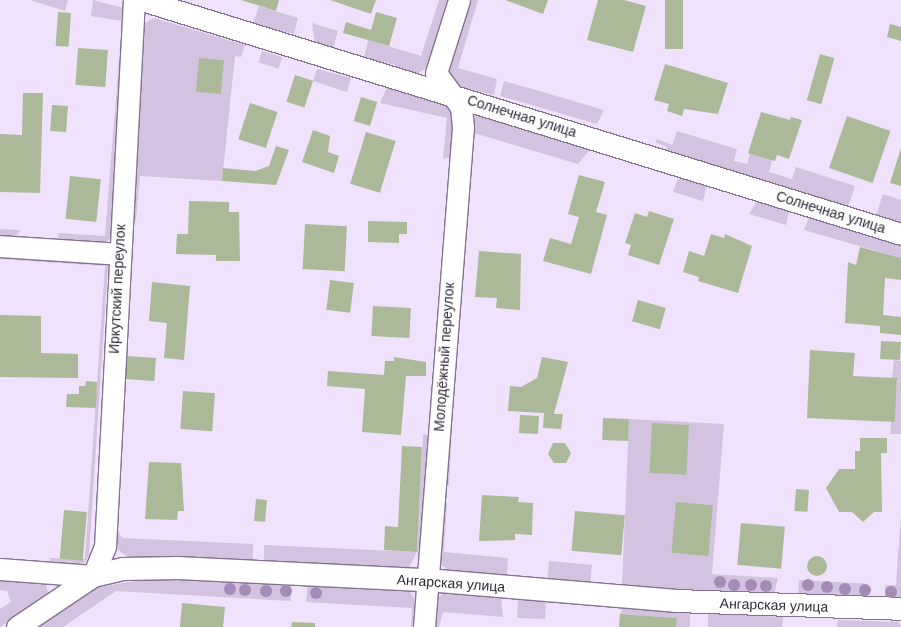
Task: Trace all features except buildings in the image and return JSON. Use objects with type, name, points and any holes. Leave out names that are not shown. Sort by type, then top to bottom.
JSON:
[{"type":"street","name":"Иркутский переулок","points":[[93,576],[105,546],[119,254],[134,0]]},
{"type":"street","name":"Солнечная улица","points":[[142,0],[448,93],[901,234]]},
{"type":"street","name":"Молодёжный переулок","points":[[424,627],[463,127],[461,107],[448,93],[436,74],[459,0]]},
{"type":"street","points":[[0,246],[119,254]]},
{"type":"street","name":"Ангарская улица","points":[[17,627],[93,576],[123,569],[178,568],[427,580],[677,601],[901,609]]},
{"type":"street","points":[[0,569],[93,576]]},
{"type":"shaded area","points":[[30,0],[68,0],[65,11]]},
{"type":"shaded area","points":[[93,0],[124,8],[112,237],[104,244],[59,241],[58,233],[105,236],[122,21],[91,16]]},
{"type":"shaded area","points":[[439,0],[449,0],[428,66],[422,71],[416,74],[395,70],[395,65],[384,62],[382,67],[364,58],[368,40],[421,56]]},
{"type":"shaded area","points":[[466,0],[478,0],[458,68],[497,79],[494,95],[457,86],[448,73]]},
{"type":"shaded area","points":[[259,6],[298,18],[294,34],[253,24]]},
{"type":"shaded area","points":[[154,18],[245,45],[241,57],[235,56],[222,181],[140,176],[136,220],[129,220],[143,24]]},
{"type":"shaded area","points":[[312,23],[338,31],[333,49],[315,44]]},
{"type":"shaded area","points":[[262,51],[282,57],[279,69],[258,62]]},
{"type":"shaded area","points":[[317,69],[351,78],[347,92],[313,81]]},
{"type":"shaded area","points":[[504,81],[604,110],[597,124],[500,96]]},
{"type":"shaded area","points":[[387,87],[445,100],[455,110],[452,156],[443,159],[447,118],[380,103]]},
{"type":"shaded area","points":[[471,111],[594,145],[578,164],[474,133],[469,200],[464,197]]},
{"type":"shaded area","points":[[677,131],[737,149],[734,161],[747,164],[750,153],[772,160],[769,172],[792,179],[796,167],[855,186],[848,207],[666,151],[667,147],[655,142],[657,139],[672,145]]},
{"type":"shaded area","points":[[682,177],[707,185],[703,201],[673,192],[677,180]]},
{"type":"shaded area","points":[[883,194],[901,200],[901,223],[876,216]]},
{"type":"shaded area","points":[[758,200],[790,208],[786,225],[749,214]]},
{"type":"shaded area","points":[[810,215],[901,239],[901,258],[804,230]]},
{"type":"shaded area","points":[[0,229],[20,230],[16,239],[0,237]]},
{"type":"shaded area","points":[[0,255],[108,264],[89,555],[82,566],[54,565],[49,558],[85,559],[105,266],[0,259]]},
{"type":"shaded area","points":[[461,307],[453,408],[449,486],[440,485],[453,311]]},
{"type":"shaded area","points":[[894,360],[901,361],[901,434],[890,434],[891,422],[895,422],[897,379],[892,378]]},
{"type":"shaded area","points":[[629,419],[724,424],[712,574],[778,578],[774,595],[622,585]]},
{"type":"shaded area","points":[[423,434],[431,436],[421,551],[417,552]]},
{"type":"shaded area","points":[[447,502],[444,552],[508,558],[507,575],[449,570],[438,563],[439,503]]},
{"type":"shaded area","points":[[901,516],[901,605],[885,604],[885,585],[896,585]]},
{"type":"shaded area","points":[[114,523],[122,538],[253,544],[253,563],[130,559],[112,545]]},
{"type":"shaded area","points":[[264,545],[417,552],[408,569],[264,563]]},
{"type":"shaded area","points":[[549,561],[592,565],[590,582],[548,578]]},
{"type":"shaded area","points":[[0,579],[41,582],[46,585],[49,596],[0,627],[0,609],[11,602],[7,591],[0,590]]},
{"type":"shaded area","points":[[147,579],[290,583],[291,601],[116,591],[63,627],[32,627],[99,587]]},
{"type":"shaded area","points":[[799,580],[866,584],[865,600],[798,597]]},
{"type":"shaded area","points":[[308,583],[407,587],[418,604],[418,627],[411,627],[412,608],[306,602]]},
{"type":"shaded area","points":[[443,594],[501,597],[503,617],[443,612],[439,627],[430,627],[432,604]]},
{"type":"shaded area","points":[[518,598],[546,599],[545,619],[517,618]]},
{"type":"shaded area","points":[[623,607],[690,611],[690,627],[676,627],[676,618],[620,614]]},
{"type":"shaded area","points":[[708,612],[783,617],[782,627],[708,627]]},
{"type":"shaded area","points":[[838,620],[899,622],[901,627],[837,627]]}]
